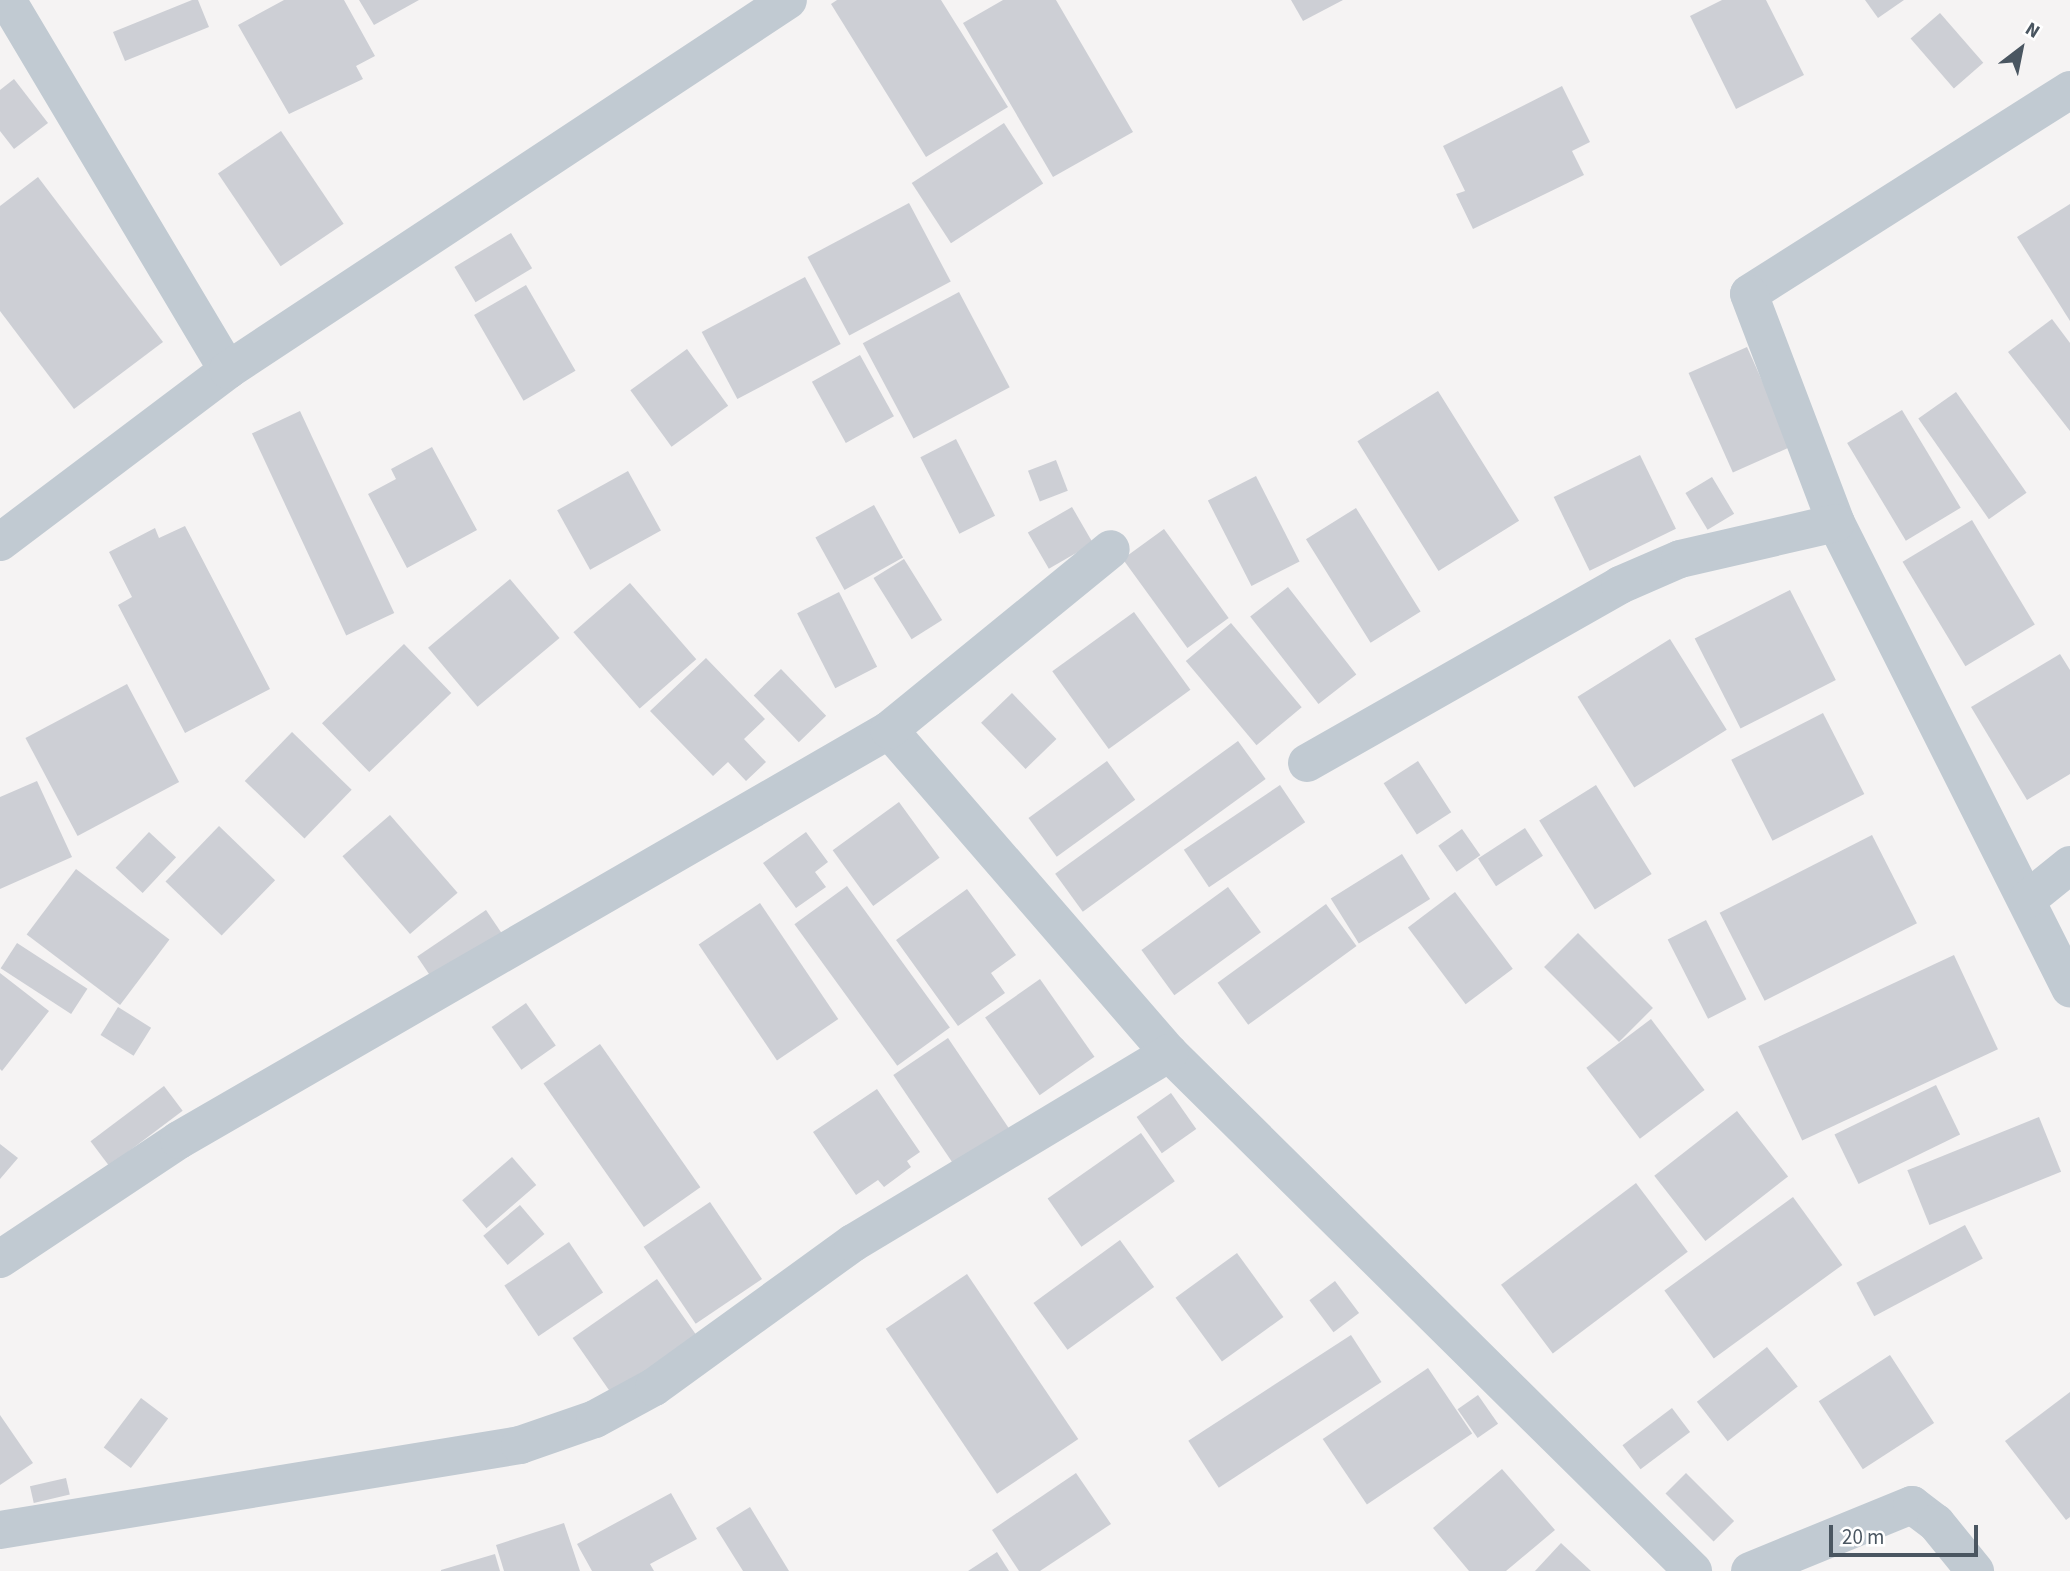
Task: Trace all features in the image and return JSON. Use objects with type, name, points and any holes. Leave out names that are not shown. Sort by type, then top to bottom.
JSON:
[{"type":"street","points":[[7,0],[228,370]]},
{"type":"street","points":[[0,542],[228,370],[788,0]]},
{"type":"street","points":[[2070,90],[1749,294],[1836,523],[2028,899],[2070,988]]},
{"type":"street","points":[[1307,763],[1620,585],[1681,559],[1836,523]]},
{"type":"street","points":[[0,1259],[179,1140],[889,730],[1111,549]]},
{"type":"street","points":[[889,730],[1169,1054],[1693,1571]]},
{"type":"street","points":[[2028,899],[2070,865]]},
{"type":"street","points":[[0,1530],[520,1445],[595,1419],[654,1387],[853,1243],[1169,1054]]},
{"type":"street","points":[[1750,1571],[1912,1505],[1936,1523],[1975,1571]]},
{"type":"building","points":[[192,0],[198,0],[209,27],[125,61],[113,32]]},
{"type":"building","points":[[284,0],[344,0],[375,56],[356,66],[363,79],[289,114],[238,25]]},
{"type":"building","points":[[359,0],[419,0],[374,25]]},
{"type":"building","points":[[837,0],[941,0],[1008,107],[926,157],[831,4]]},
{"type":"building","points":[[1003,0],[1056,0],[1133,132],[1053,177],[963,23]]},
{"type":"building","points":[[1291,0],[1343,0],[1303,21]]},
{"type":"building","points":[[1722,0],[1766,0],[1804,75],[1736,109],[1690,16]]},
{"type":"building","points":[[1865,0],[1904,0],[1878,18]]},
{"type":"building","points":[[1940,13],[1983,63],[1954,88],[1911,39]]},
{"type":"building","points":[[14,79],[48,123],[14,149],[0,131],[0,90]]},
{"type":"building","points":[[1562,86],[1590,142],[1572,151],[1584,175],[1473,229],[1456,194],[1465,191],[1443,146]]},
{"type":"building","points":[[1004,123],[1043,183],[951,243],[912,183]]},
{"type":"building","points":[[281,131],[344,224],[281,266],[218,173]]},
{"type":"building","points":[[38,177],[163,342],[74,409],[0,311],[0,206]]},
{"type":"building","points":[[909,203],[951,282],[849,336],[807,257]]},
{"type":"building","points":[[2070,204],[2070,321],[2017,237]]},
{"type":"building","points":[[511,233],[532,268],[476,302],[454,267]]},
{"type":"building","points":[[805,277],[841,344],[737,399],[702,332]]},
{"type":"building","points":[[526,285],[576,371],[524,401],[474,315]]},
{"type":"building","points":[[959,292],[1010,387],[913,439],[863,343]]},
{"type":"building","points":[[2052,319],[2070,343],[2070,431],[2008,352]]},
{"type":"building","points":[[1747,347],[1791,447],[1733,473],[1689,373]]},
{"type":"building","points":[[687,349],[728,406],[672,447],[630,390]]},
{"type":"building","points":[[860,355],[894,416],[846,443],[812,382]]},
{"type":"building","points":[[1438,391],[1519,521],[1439,571],[1357,441]]},
{"type":"building","points":[[1956,392],[2027,493],[1989,519],[1918,418]]},
{"type":"building","points":[[1902,410],[1961,508],[1906,541],[1847,443]]},
{"type":"building","points":[[300,411],[394,613],[346,636],[252,433]]},
{"type":"building","points":[[956,439],[995,516],[959,534],[920,457]]},
{"type":"building","points":[[432,447],[477,530],[407,568],[368,494],[396,479],[391,469]]},
{"type":"building","points":[[1640,455],[1676,529],[1590,571],[1554,497]]},
{"type":"building","points":[[1056,460],[1068,491],[1040,502],[1028,471]]},
{"type":"building","points":[[628,471],[661,530],[590,570],[557,510]]},
{"type":"building","points":[[1256,476],[1300,562],[1251,586],[1208,501]]},
{"type":"building","points":[[1712,477],[1734,514],[1708,530],[1685,493]]},
{"type":"building","points":[[874,505],[903,557],[844,590],[815,537]]},
{"type":"building","points":[[1072,507],[1093,543],[1049,569],[1028,532]]},
{"type":"building","points":[[1356,508],[1421,611],[1371,643],[1306,539]]},
{"type":"building","points":[[1972,520],[2035,625],[1965,666],[1903,562]]},
{"type":"building","points":[[185,526],[270,689],[185,733],[118,605],[132,597],[109,552],[155,528],[159,538]]},
{"type":"building","points":[[1164,529],[1229,618],[1187,648],[1123,559]]},
{"type":"building","points":[[904,559],[942,620],[912,639],[873,578]]},
{"type":"building","points":[[510,579],[559,638],[478,707],[428,648]]},
{"type":"building","points":[[630,583],[696,659],[640,708],[573,632]]},
{"type":"building","points":[[1288,587],[1356,674],[1319,704],[1250,617]]},
{"type":"building","points":[[1790,590],[1836,680],[1741,729],[1695,639]]},
{"type":"building","points":[[839,592],[877,667],[835,688],[797,613]]},
{"type":"building","points":[[1134,612],[1190,690],[1109,749],[1052,671]]},
{"type":"building","points":[[1231,623],[1302,707],[1257,745],[1186,661]]},
{"type":"building","points":[[1670,639],[1727,730],[1634,788],[1578,697]]},
{"type":"building","points":[[404,644],[451,693],[369,772],[322,723]]},
{"type":"building","points":[[2060,654],[2070,670],[2070,774],[2027,800],[1971,707]]},
{"type":"building","points":[[706,658],[765,719],[744,739],[766,762],[746,781],[728,762],[713,776],[650,711]]},
{"type":"building","points":[[781,669],[826,716],[799,742],[754,695]]},
{"type":"building","points":[[127,684],[179,782],[78,836],[25,738]]},
{"type":"building","points":[[1012,693],[1056,739],[1026,769],[981,723]]},
{"type":"building","points":[[1823,713],[1864,794],[1773,841],[1731,760]]},
{"type":"building","points":[[292,732],[352,790],[304,839],[245,781]]},
{"type":"building","points":[[1238,741],[1266,779],[1083,912],[1055,874]]},
{"type":"building","points":[[1107,761],[1135,800],[1057,857],[1029,818]]},
{"type":"building","points":[[1418,761],[1451,812],[1417,834],[1384,783]]},
{"type":"building","points":[[37,781],[72,857],[0,889],[0,797]]},
{"type":"building","points":[[1280,785],[1305,822],[1209,887],[1184,850]]},
{"type":"building","points":[[1596,785],[1652,874],[1595,910],[1539,821]]},
{"type":"building","points":[[899,802],[940,858],[873,906],[833,850]]},
{"type":"building","points":[[390,815],[458,893],[410,934],[342,856]]},
{"type":"building","points":[[219,826],[275,880],[222,936],[166,881]]},
{"type":"building","points":[[1525,828],[1543,856],[1496,886],[1478,858]]},
{"type":"building","points":[[1462,829],[1480,855],[1457,872],[1438,846]]},
{"type":"building","points":[[149,832],[176,857],[143,893],[116,868]]},
{"type":"building","points":[[806,832],[828,862],[815,872],[826,887],[796,908],[763,863]]},
{"type":"building","points":[[1872,835],[1917,923],[1765,1001],[1720,913]]},
{"type":"building","points":[[1402,854],[1430,899],[1359,943],[1331,899]]},
{"type":"building","points":[[76,869],[169,939],[120,1005],[27,934]]},
{"type":"building","points":[[847,886],[950,1028],[897,1066],[794,924]]},
{"type":"building","points":[[1228,887],[1261,932],[1174,995],[1141,950]]},
{"type":"building","points":[[967,889],[1016,955],[991,973],[1005,993],[958,1026],[896,940]]},
{"type":"building","points":[[1455,892],[1513,969],[1466,1004],[1408,928]]},
{"type":"building","points":[[760,903],[838,1019],[777,1060],[699,944]]},
{"type":"building","points":[[1326,904],[1357,946],[1248,1025],[1218,983]]},
{"type":"building","points":[[486,910],[504,937],[435,983],[417,956]]},
{"type":"building","points":[[1706,920],[1746,999],[1708,1019],[1668,940]]},
{"type":"building","points":[[1578,933],[1653,1008],[1619,1042],[1544,967]]},
{"type":"building","points":[[17,943],[87,989],[71,1014],[1,968]]},
{"type":"building","points":[[1954,955],[1998,1049],[1802,1141],[1758,1046]]},
{"type":"building","points":[[0,973],[49,1011],[2,1071],[0,1069]]},
{"type":"building","points":[[1040,979],[1094,1057],[1040,1095],[985,1017]]},
{"type":"building","points":[[526,1003],[556,1046],[521,1070],[492,1027]]},
{"type":"building","points":[[118,1007],[151,1028],[134,1056],[101,1035]]},
{"type":"building","points":[[1651,1019],[1705,1090],[1640,1139],[1586,1068]]},
{"type":"building","points":[[948,1038],[1010,1129],[955,1166],[893,1075]]},
{"type":"building","points":[[600,1044],[700,1187],[644,1227],[543,1084]]},
{"type":"building","points":[[1936,1085],[1960,1134],[1859,1184],[1834,1135]]},
{"type":"building","points":[[164,1086],[183,1111],[109,1166],[91,1141]]},
{"type":"building","points":[[877,1089],[920,1152],[907,1161],[911,1167],[884,1187],[878,1180],[856,1195],[813,1132]]},
{"type":"building","points":[[1171,1093],[1196,1129],[1162,1153],[1137,1117]]},
{"type":"building","points":[[1737,1111],[1788,1176],[1705,1241],[1654,1176]]},
{"type":"building","points":[[2039,1117],[2061,1172],[1929,1225],[1907,1170]]},
{"type":"building","points":[[1141,1133],[1175,1181],[1081,1247],[1048,1198]]},
{"type":"building","points":[[0,1144],[18,1158],[0,1179]]},
{"type":"building","points":[[512,1157],[536,1185],[486,1228],[462,1200]]},
{"type":"building","points":[[1636,1183],[1688,1252],[1553,1353],[1501,1285]]},
{"type":"building","points":[[1793,1197],[1842,1265],[1714,1358],[1664,1290]]},
{"type":"building","points":[[710,1202],[762,1279],[696,1324],[644,1247]]},
{"type":"building","points":[[520,1205],[544,1234],[508,1265],[483,1236]]},
{"type":"building","points":[[1965,1225],[1983,1259],[1874,1316],[1856,1283]]},
{"type":"building","points":[[1120,1240],[1154,1287],[1068,1350],[1033,1303]]},
{"type":"building","points":[[569,1242],[603,1293],[538,1336],[504,1286]]},
{"type":"building","points":[[1237,1253],[1283,1317],[1222,1362],[1176,1298]]},
{"type":"building","points":[[967,1274],[1078,1439],[997,1494],[886,1329]]},
{"type":"building","points":[[657,1279],[701,1342],[617,1401],[573,1338]]},
{"type":"building","points":[[1335,1281],[1359,1313],[1334,1332],[1309,1300]]},
{"type":"building","points":[[1351,1335],[1381,1382],[1219,1488],[1188,1441]]},
{"type":"building","points":[[1767,1347],[1798,1386],[1728,1441],[1697,1402]]},
{"type":"building","points":[[1890,1355],[1934,1423],[1863,1469],[1819,1401]]},
{"type":"building","points":[[1428,1368],[1472,1433],[1367,1505],[1323,1439]]},
{"type":"building","points":[[2070,1392],[2070,1517],[2066,1520],[2005,1441]]},
{"type":"building","points":[[1478,1395],[1498,1424],[1478,1438],[1458,1409]]},
{"type":"building","points":[[141,1398],[168,1418],[131,1468],[104,1448]]},
{"type":"building","points":[[1672,1408],[1690,1432],[1641,1469],[1622,1445]]},
{"type":"building","points":[[0,1415],[33,1463],[0,1485]]},
{"type":"building","points":[[1502,1469],[1555,1530],[1506,1571],[1469,1571],[1433,1528]]},
{"type":"building","points":[[1076,1473],[1111,1524],[1040,1571],[1019,1571],[992,1530]]},
{"type":"building","points":[[1686,1473],[1734,1521],[1714,1542],[1665,1494]]},
{"type":"building","points":[[66,1478],[70,1495],[34,1503],[30,1486]]},
{"type":"building","points":[[671,1493],[697,1539],[650,1564],[654,1571],[592,1571],[577,1544]]},
{"type":"building","points":[[750,1507],[789,1571],[743,1571],[716,1528]]},
{"type":"building","points":[[564,1523],[580,1571],[504,1571],[496,1545]]},
{"type":"building","points":[[1561,1543],[1591,1571],[1535,1571]]},
{"type":"building","points":[[997,1552],[1009,1571],[968,1571]]},
{"type":"building","points":[[495,1554],[500,1571],[441,1571],[441,1570]]}]
